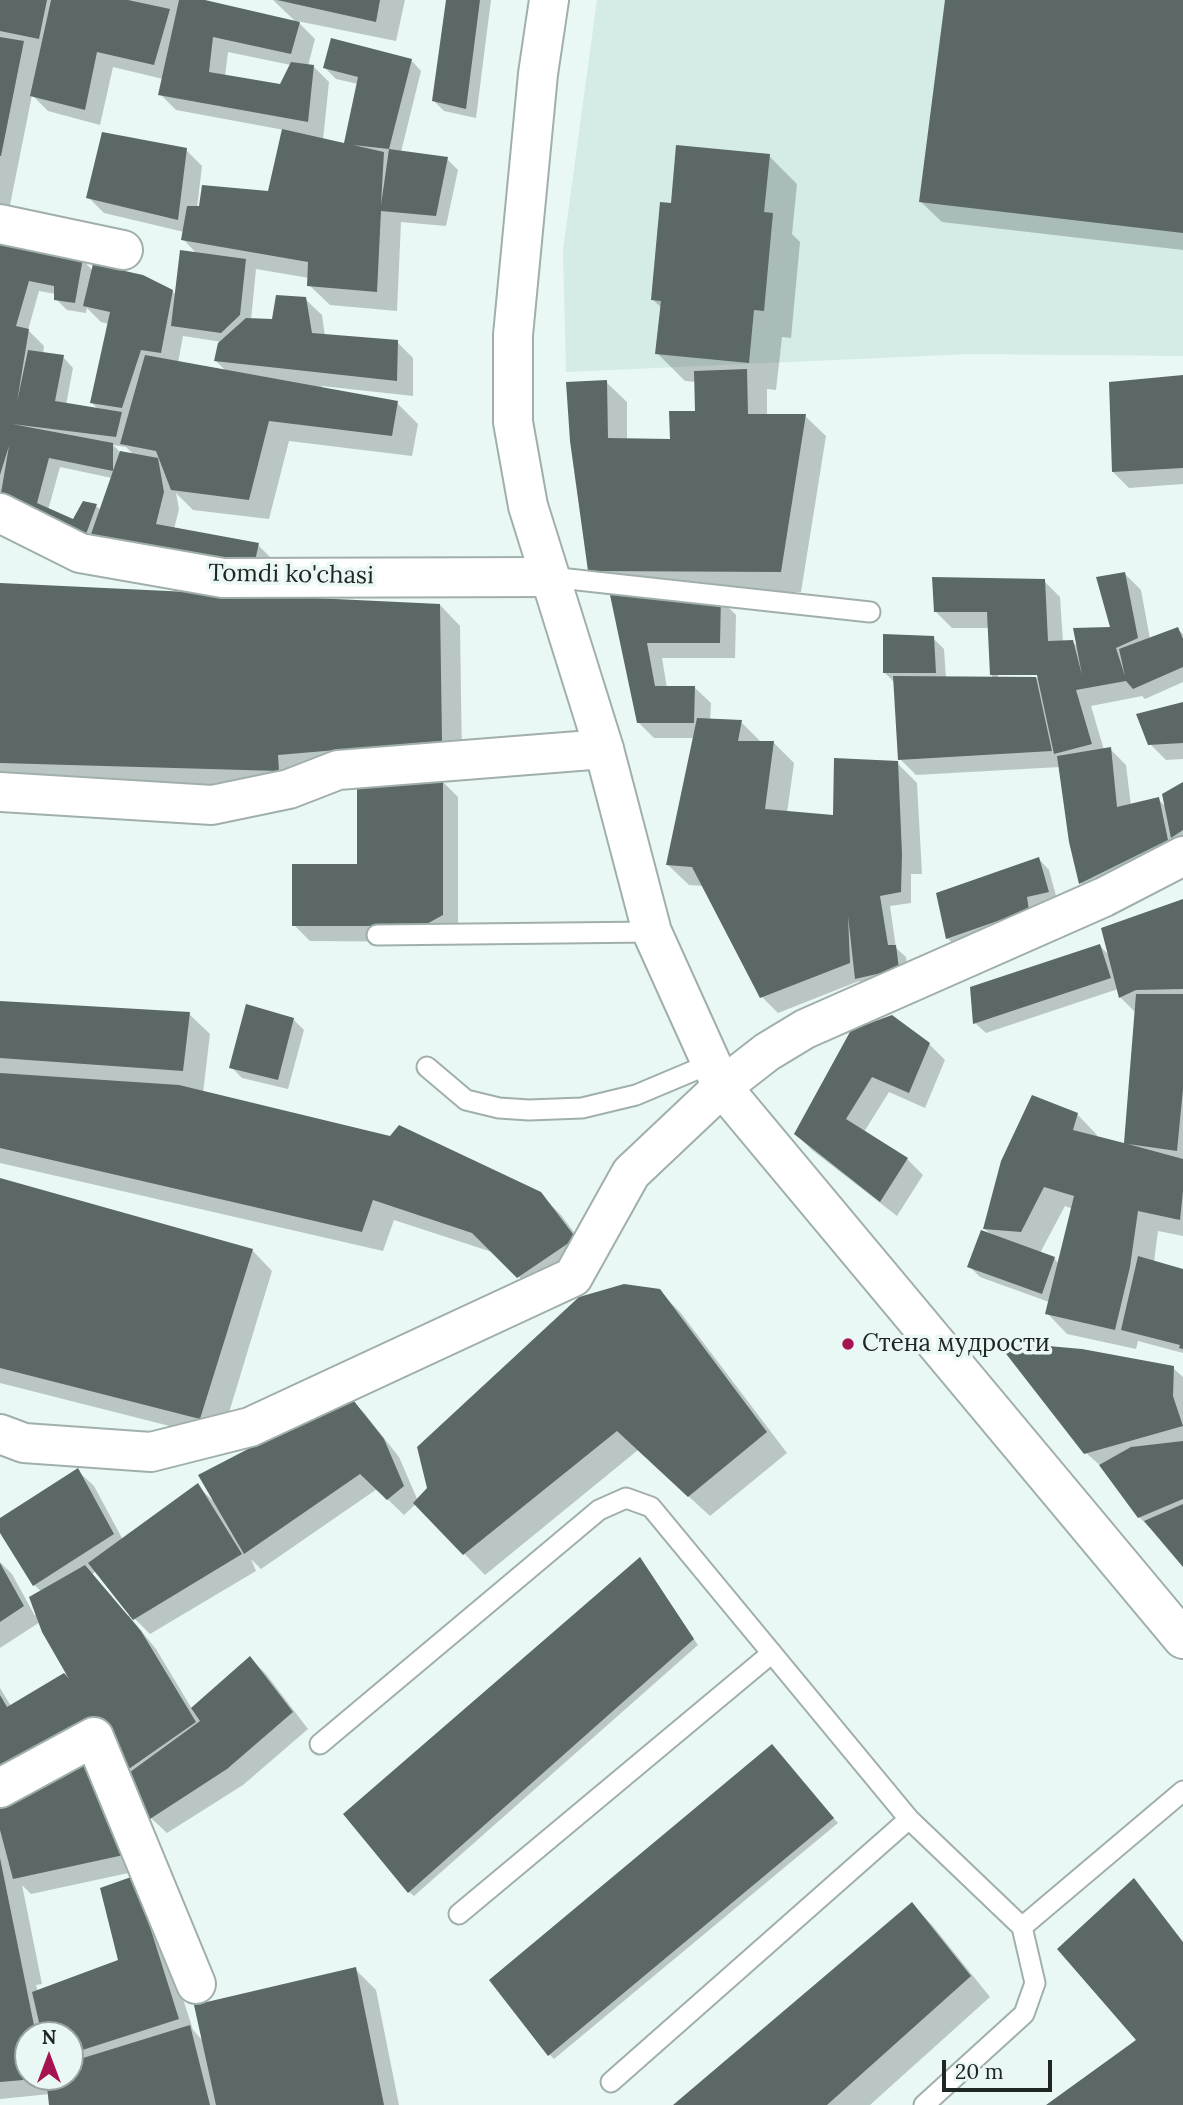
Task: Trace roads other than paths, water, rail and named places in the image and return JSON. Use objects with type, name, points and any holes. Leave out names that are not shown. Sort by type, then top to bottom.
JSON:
[{"type":"street","points":[[549,0],[538,74],[513,335],[513,422],[527,506],[604,749],[652,932],[717,1075],[1183,1639]]},
{"type":"street","points":[[0,224],[123,250]]},
{"type":"street","name":"Tomdi ko'chasi","points":[[0,513],[80,553],[223,579],[550,577]]},
{"type":"street","points":[[0,792],[212,805],[289,789],[338,770],[604,749]]},
{"type":"street","points":[[0,1434],[24,1443],[151,1452],[250,1427],[573,1277],[631,1173],[717,1075],[767,1052],[804,1029],[1104,897],[1183,856]]},
{"type":"street","points":[[0,1788],[94,1737],[196,1984]]},
{"type":"lane","points":[[550,577],[870,612]]},
{"type":"lane","points":[[377,935],[652,932]]},
{"type":"lane","points":[[427,1067],[466,1100],[499,1108],[529,1110],[582,1108],[717,1075]]},
{"type":"lane","points":[[320,1744],[598,1510],[626,1498],[651,1507],[908,1819],[1022,1927],[1035,1983],[1024,2014],[924,2105]]},
{"type":"lane","points":[[459,1914],[772,1653]]},
{"type":"lane","points":[[1022,1927],[1183,1791]]},
{"type":"lane","points":[[611,2081],[908,1819]]},
{"type":"place","name":"Стена мудрости","points":[[848,1344]]}]
